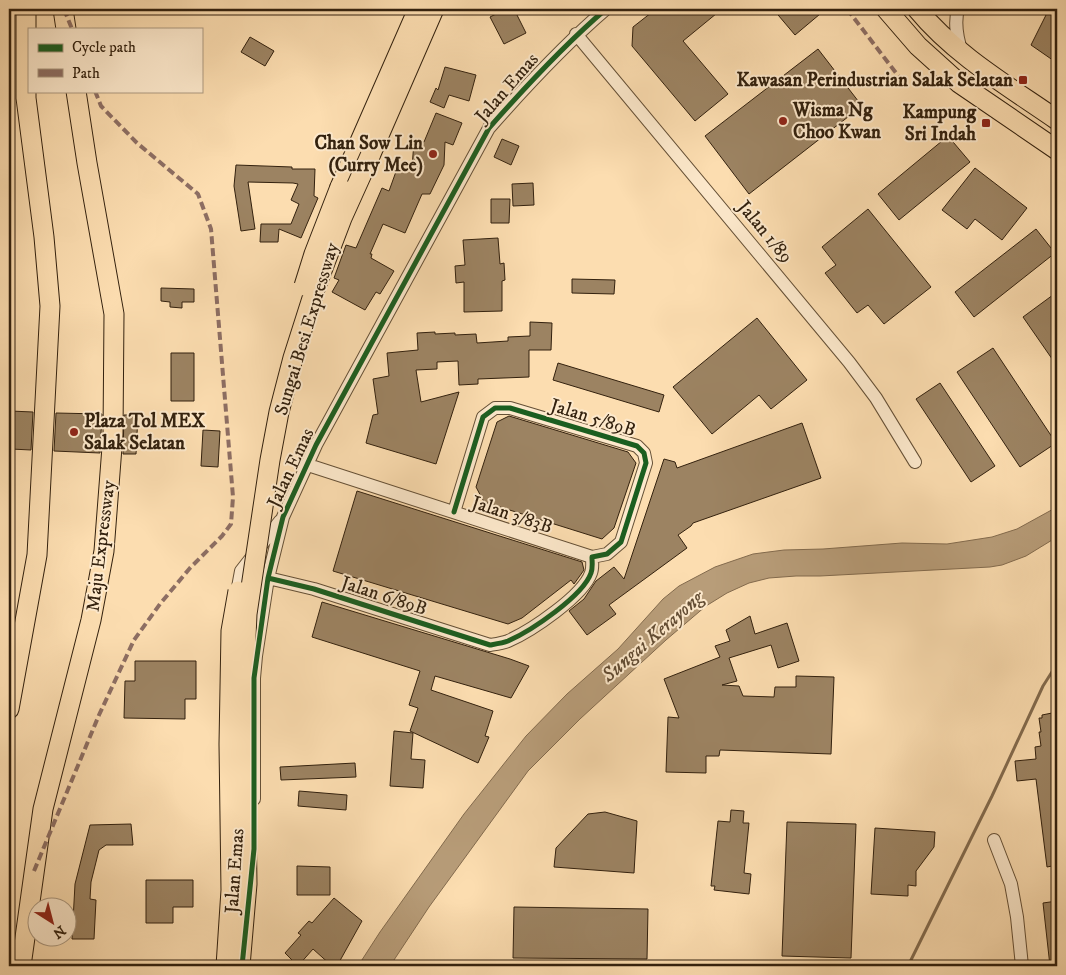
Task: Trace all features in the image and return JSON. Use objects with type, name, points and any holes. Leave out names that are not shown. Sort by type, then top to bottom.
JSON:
[{"type":"highway","points":[[9,708],[37,556],[50,306],[44,237],[26,98],[26,9]]},
{"type":"highway","points":[[63,9],[66,28]]},
{"type":"highway","name":"Sungai Besi Expressway","points":[[225,966],[231,890],[229,744],[231,631],[274,394],[292,323],[314,254],[340,187],[418,9]]},
{"type":"highway","name":"Sungai Besi Expressway","points":[[241,966],[247,884],[243,756],[247,614],[276,431],[293,358],[315,289],[342,218],[434,9]]},
{"type":"highway","points":[[423,33],[439,9]]},
{"type":"highway","points":[[886,9],[918,46],[959,83],[1057,150]]},
{"type":"highway","points":[[916,9],[932,27],[963,55],[1057,120]]},
{"type":"highway","name":"Maju Expressway","points":[[21,966],[43,809],[91,620],[104,552],[113,434],[114,314],[76,92]]},
{"type":"street","name":"Jalan Emas","points":[[241,966],[254,849],[254,678],[268,578],[283,518],[316,445],[489,128],[522,89],[576,34],[606,9]]},
{"type":"street","points":[[958,9],[956,30],[963,55]]},
{"type":"street","name":"Jalan 1/89","points":[[576,34],[849,362],[876,398],[915,462]]},
{"type":"street","name":"Jalan 5/89B","points":[[454,512],[483,417],[495,408],[510,408],[637,446],[644,453],[646,463],[622,542],[607,554],[592,558]]},
{"type":"street","name":"Jalan 3/83B","points":[[308,465],[592,558]]},
{"type":"street","name":"Jalan Emas","points":[[225,966],[226,849],[223,669],[241,571],[283,518]]},
{"type":"street","name":"Jalan 6/89B","points":[[268,578],[314,590],[490,645],[506,642],[564,604],[585,584],[592,572],[592,558]]},
{"type":"street","points":[[994,840],[1011,884],[1017,917],[1022,966]]},
{"type":"water","name":"Sungai Kerayong","points":[[1057,507],[1057,537],[1026,556],[1002,565],[769,578],[749,583],[727,593],[706,606],[580,719],[528,771],[429,907],[390,966],[358,966],[464,814],[526,736],[567,694],[618,649],[663,599],[679,586],[715,567],[753,554],[784,550],[902,543],[947,544],[992,537],[1017,529]]},
{"type":"building","points":[[506,9],[514,9],[526,33],[504,44],[490,17]]},
{"type":"building","points":[[656,9],[722,9],[683,41],[728,94],[695,121],[632,46],[633,27]]},
{"type":"building","points":[[773,9],[826,9],[795,35]]},
{"type":"building","points":[[1049,9],[1057,9],[1057,63],[1031,45]]},
{"type":"building","points":[[250,37],[274,51],[265,66],[241,52]]},
{"type":"building","name":"Wisma Ng Choo Kwan","points":[[818,49],[862,106],[749,194],[705,136]]},
{"type":"building","points":[[445,67],[476,75],[469,101],[449,95],[444,108],[430,102],[436,88],[438,90]]},
{"type":"building","points":[[436,113],[462,123],[453,145],[445,142],[444,165],[430,194],[422,194],[405,233],[383,224],[370,254],[372,254],[371,258],[394,271],[380,294],[376,292],[365,310],[332,292],[339,280],[334,278],[346,245],[356,248],[382,188],[389,191],[398,166],[412,167],[414,142],[424,142]]},
{"type":"building","points":[[948,136],[970,162],[899,220],[878,194]]},
{"type":"building","points":[[502,139],[519,146],[511,165],[494,157]]},
{"type":"building","points":[[236,165],[315,169],[314,196],[318,198],[301,238],[279,229],[278,242],[260,242],[261,224],[291,224],[299,204],[291,200],[298,184],[293,183],[248,182],[255,229],[241,231],[234,186]]},
{"type":"building","points":[[975,168],[1027,208],[1002,240],[975,219],[967,229],[942,210]]},
{"type":"building","points":[[533,183],[534,205],[513,206],[512,184]]},
{"type":"building","points":[[491,199],[510,199],[509,223],[491,223]]},
{"type":"building","points":[[868,209],[931,287],[884,324],[868,305],[857,313],[825,273],[836,265],[822,247]]},
{"type":"building","points":[[1036,229],[1055,253],[974,317],[955,292]]},
{"type":"building","points":[[498,238],[500,264],[504,263],[505,280],[502,281],[502,311],[464,312],[464,282],[456,283],[455,266],[465,265],[463,240]]},
{"type":"building","points":[[572,279],[615,280],[614,294],[572,293]]},
{"type":"building","points":[[161,288],[194,289],[194,302],[182,302],[182,308],[170,307],[170,302],[161,301]]},
{"type":"building","points":[[1057,292],[1057,366],[1023,317]]},
{"type":"building","points":[[757,318],[807,380],[771,409],[759,395],[712,434],[673,387]]},
{"type":"building","points":[[530,322],[552,323],[551,350],[529,350],[529,377],[478,379],[478,384],[459,385],[458,361],[437,362],[437,369],[416,370],[421,402],[459,392],[436,464],[366,443],[373,415],[378,414],[373,379],[389,376],[387,353],[418,350],[417,333],[476,334],[477,343],[508,341],[508,337],[530,336]]},
{"type":"building","points":[[993,348],[1056,443],[1020,467],[957,372]]},
{"type":"building","points":[[171,353],[194,353],[194,401],[171,401]]},
{"type":"building","points":[[558,363],[664,395],[659,412],[553,380]]},
{"type":"building","points":[[940,383],[995,466],[971,482],[916,399]]},
{"type":"building","points":[[10,411],[33,412],[31,450],[11,449]]},
{"type":"building","points":[[56,413],[102,414],[100,453],[54,451]]},
{"type":"building","points":[[124,415],[138,415],[136,454],[123,454]]},
{"type":"building","points":[[509,416],[628,452],[636,463],[614,528],[602,539],[484,502],[476,487],[497,422]]},
{"type":"building","points":[[802,423],[821,478],[693,523],[678,535],[687,548],[609,605],[616,614],[587,635],[569,611],[584,599],[596,581],[614,567],[624,579],[664,459],[675,462],[677,468]]},
{"type":"building","points":[[203,430],[220,431],[218,467],[201,466]]},
{"type":"building","points":[[357,491],[582,562],[584,570],[574,584],[571,580],[522,618],[508,624],[333,571]]},
{"type":"building","points":[[322,602],[529,666],[511,698],[435,676],[431,690],[493,711],[485,736],[489,737],[478,763],[410,731],[418,708],[409,705],[420,671],[312,637]]},
{"type":"building","points":[[750,616],[755,634],[787,623],[799,661],[778,668],[771,645],[729,658],[737,681],[722,685],[739,686],[743,696],[774,697],[775,687],[796,687],[796,676],[834,677],[831,754],[720,750],[719,756],[706,756],[706,773],[666,772],[668,717],[679,718],[664,679],[720,657],[715,646],[730,641],[726,630]]},
{"type":"building","points":[[135,661],[196,661],[196,699],[185,699],[185,719],[124,718],[125,681],[135,681]]},
{"type":"building","points":[[1057,712],[1057,865],[1047,867],[1036,779],[1017,781],[1015,761],[1036,759],[1035,747],[1041,746],[1039,718],[1042,718],[1042,715]]},
{"type":"building","points":[[394,731],[413,733],[411,759],[425,760],[423,788],[390,786]]},
{"type":"building","points":[[355,763],[356,777],[281,780],[280,767]]},
{"type":"building","points":[[299,791],[347,795],[346,810],[298,806]]},
{"type":"building","points":[[731,810],[744,811],[743,823],[749,823],[744,873],[751,874],[749,894],[714,890],[715,886],[711,886],[718,821],[730,822]]},
{"type":"building","points":[[605,812],[637,821],[634,873],[554,867],[556,848],[588,814]]},
{"type":"building","points":[[787,822],[856,824],[851,958],[782,956]]},
{"type":"building","points":[[131,824],[133,845],[106,845],[99,850],[91,882],[90,899],[96,900],[94,939],[78,939],[78,898],[74,898],[75,884],[90,825]]},
{"type":"building","points":[[875,828],[935,832],[934,847],[916,871],[916,886],[908,885],[908,896],[871,894]]},
{"type":"building","points":[[297,866],[330,867],[330,895],[297,895]]},
{"type":"building","points":[[146,880],[193,880],[193,907],[173,907],[173,923],[146,923]]},
{"type":"building","points":[[334,898],[362,921],[337,966],[332,966],[313,949],[298,966],[285,953],[301,935],[298,933],[309,921],[312,923]]},
{"type":"building","points":[[1057,901],[1057,966],[1050,966],[1043,903]]},
{"type":"building","points":[[514,907],[648,909],[647,959],[513,958]]},
{"type":"waterway","points":[[908,966],[992,796],[1043,686],[1057,664]]},
{"type":"marked path","points":[[64,9],[72,28]]},
{"type":"marked path","points":[[847,9],[903,82]]},
{"type":"marked path","points":[[34,871],[99,715],[134,640],[160,604],[190,568],[222,536],[231,524],[233,497],[211,229],[198,194],[137,143],[101,106],[95,92]]},
{"type":"cycle path","points":[[242,966],[254,849],[254,678],[268,578],[283,517],[316,445],[489,128],[546,66],[606,9]]},
{"type":"cycle path","points":[[268,578],[314,589],[490,645],[506,642],[542,621],[567,602],[586,582],[592,571],[592,557],[607,554],[621,542],[646,463],[644,453],[637,446],[510,408],[495,408],[483,417],[454,512]]},
{"type":"place","name":"Kawasan Perindustrian Salak Selatan","points":[[1023,80]]},
{"type":"place","name":"Wisma Ng Choo Kwan","points":[[783,121]]},
{"type":"place","name":"Kampung Sri Indah","points":[[986,123]]},
{"type":"place","name":"Chan Sow Lin (Curry Mee)","points":[[433,154]]},
{"type":"place","name":"Plaza Tol MEX Salak Selatan","points":[[74,432]]}]
